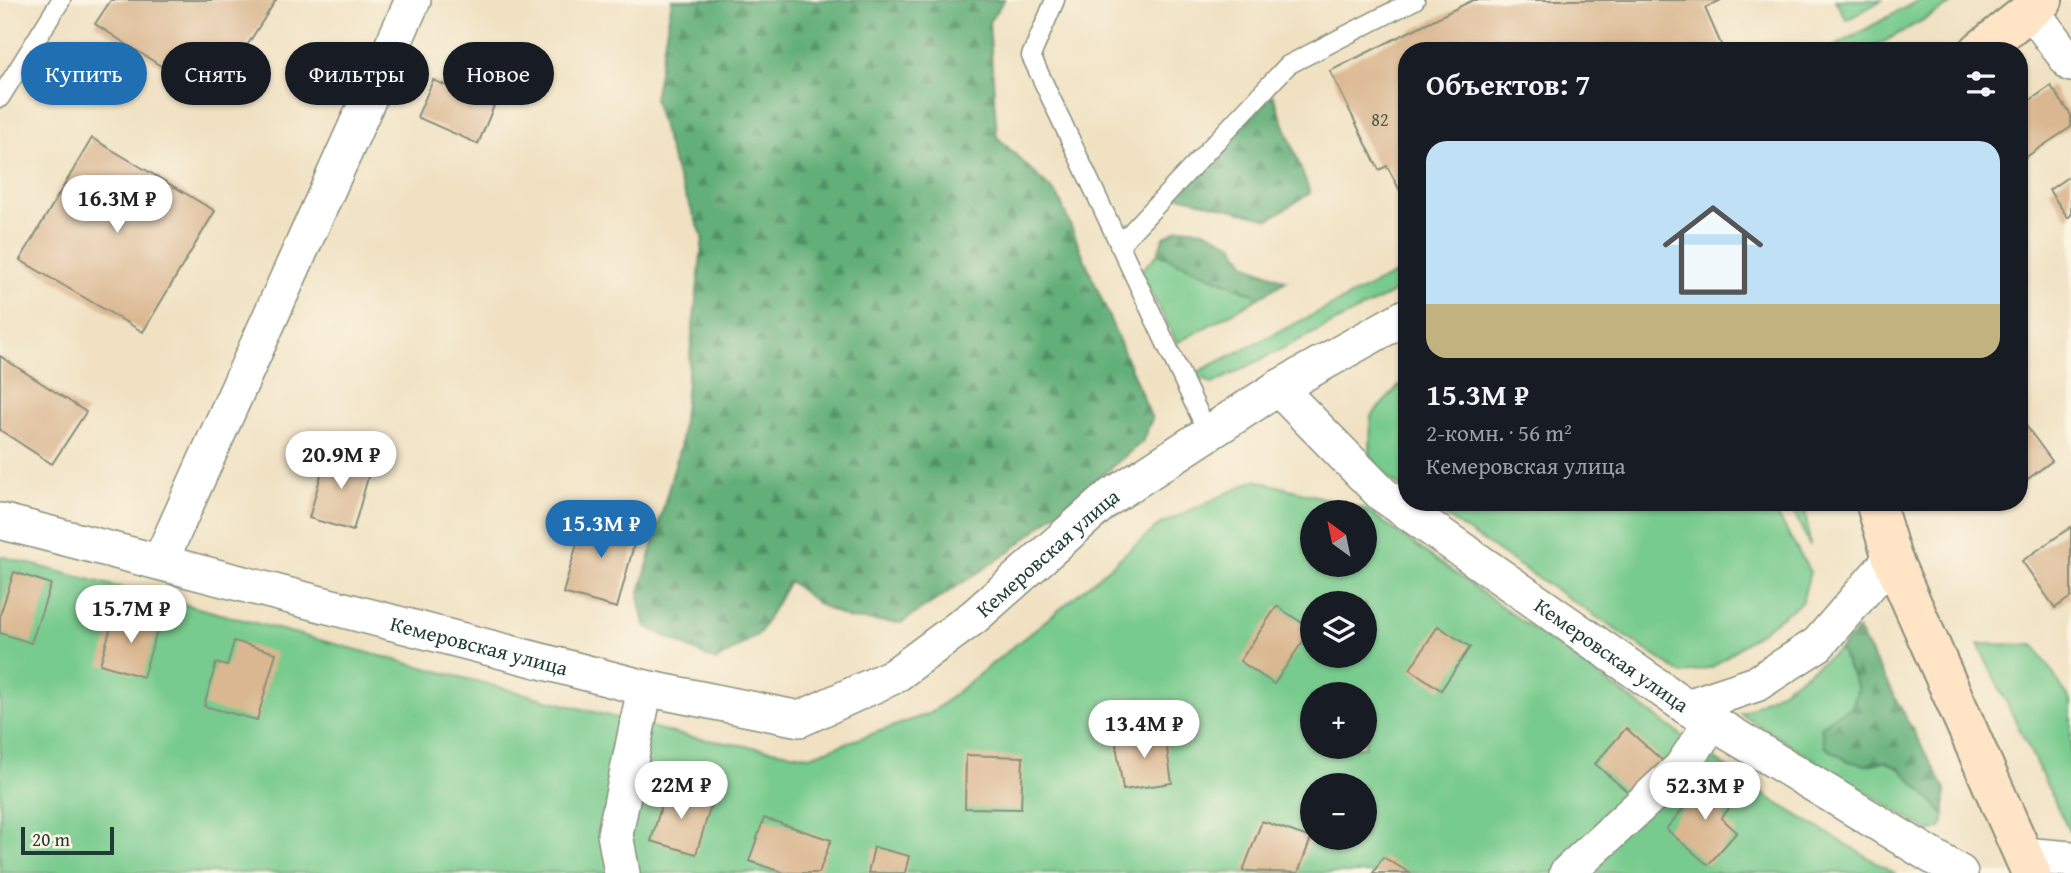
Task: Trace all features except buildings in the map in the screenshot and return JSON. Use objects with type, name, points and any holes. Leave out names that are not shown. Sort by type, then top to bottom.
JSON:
[{"type":"main road","points":[[1989,42],[2033,3]]},
{"type":"main road","points":[[1878,511],[1892,558],[2027,864]]},
{"type":"street","points":[[160,562],[413,0]]},
{"type":"street","points":[[2033,3],[2071,64]]},
{"type":"street","points":[[1278,388],[1398,321]]},
{"type":"street","name":"Кемеровская улица","points":[[0,521],[645,688],[800,719],[894,676],[975,616],[1106,500],[1278,388],[1382,494],[1398,505]]},
{"type":"street","name":"Кемеровская улица","points":[[1406,511],[1700,715],[1960,873]]},
{"type":"street","points":[[1567,873],[1681,768],[1700,715],[1756,684],[1818,644],[1892,558]]},
{"type":"street","points":[[622,873],[615,834],[645,688]]},
{"type":"street","points":[[2027,864],[2071,859]]},
{"type":"lane","points":[[0,98],[61,0]]},
{"type":"lane","points":[[1055,0],[1031,56],[1208,433]]},
{"type":"lane","points":[[1119,245],[1288,65],[1415,0]]},
{"type":"green space","points":[[672,0],[1004,0],[989,22],[997,137],[1058,196],[1152,419],[1142,442],[1008,553],[901,623],[849,619],[820,605],[789,581],[759,634],[716,661],[645,626],[639,596],[680,447],[703,237],[676,173],[654,99]]},
{"type":"green space","points":[[1835,0],[1882,0],[1847,20]]},
{"type":"green space","points":[[1919,0],[1953,0],[1952,4],[1883,42],[1842,42]]},
{"type":"green space","points":[[1273,95],[1310,193],[1269,219],[1175,195]]},
{"type":"green space","points":[[1179,228],[1204,230],[1233,244],[1246,264],[1286,281],[1260,297],[1158,254],[1163,238]]},
{"type":"green space","points":[[1158,254],[1260,297],[1177,343],[1140,271]]},
{"type":"green space","points":[[1398,272],[1398,291],[1212,384],[1196,373]]},
{"type":"green space","points":[[1398,387],[1398,485],[1388,478],[1370,455],[1371,416]]},
{"type":"green space","points":[[1255,480],[1331,500],[1300,500],[1300,578],[1377,578],[1377,518],[1775,802],[1894,873],[0,873],[0,556],[689,737],[810,756],[931,713],[1159,525]]},
{"type":"green space","points":[[1438,511],[1775,511],[1810,572],[1802,602],[1712,667],[1682,674]]},
{"type":"green space","points":[[1793,511],[1805,511],[1810,546]]},
{"type":"green space","points":[[1858,630],[1945,789],[1945,815],[1901,769],[1885,761],[1866,765],[1848,761],[1825,747],[1821,727],[1837,714],[1852,707],[1858,689],[1840,649]]},
{"type":"green space","points":[[1978,644],[2034,645],[2071,701],[2069,831]]},
{"type":"green space","points":[[1840,649],[1858,688],[1852,708],[1837,714],[1866,765],[1885,761],[1901,769],[1945,815],[1941,828],[1930,832],[1741,714],[1784,689]]}]
